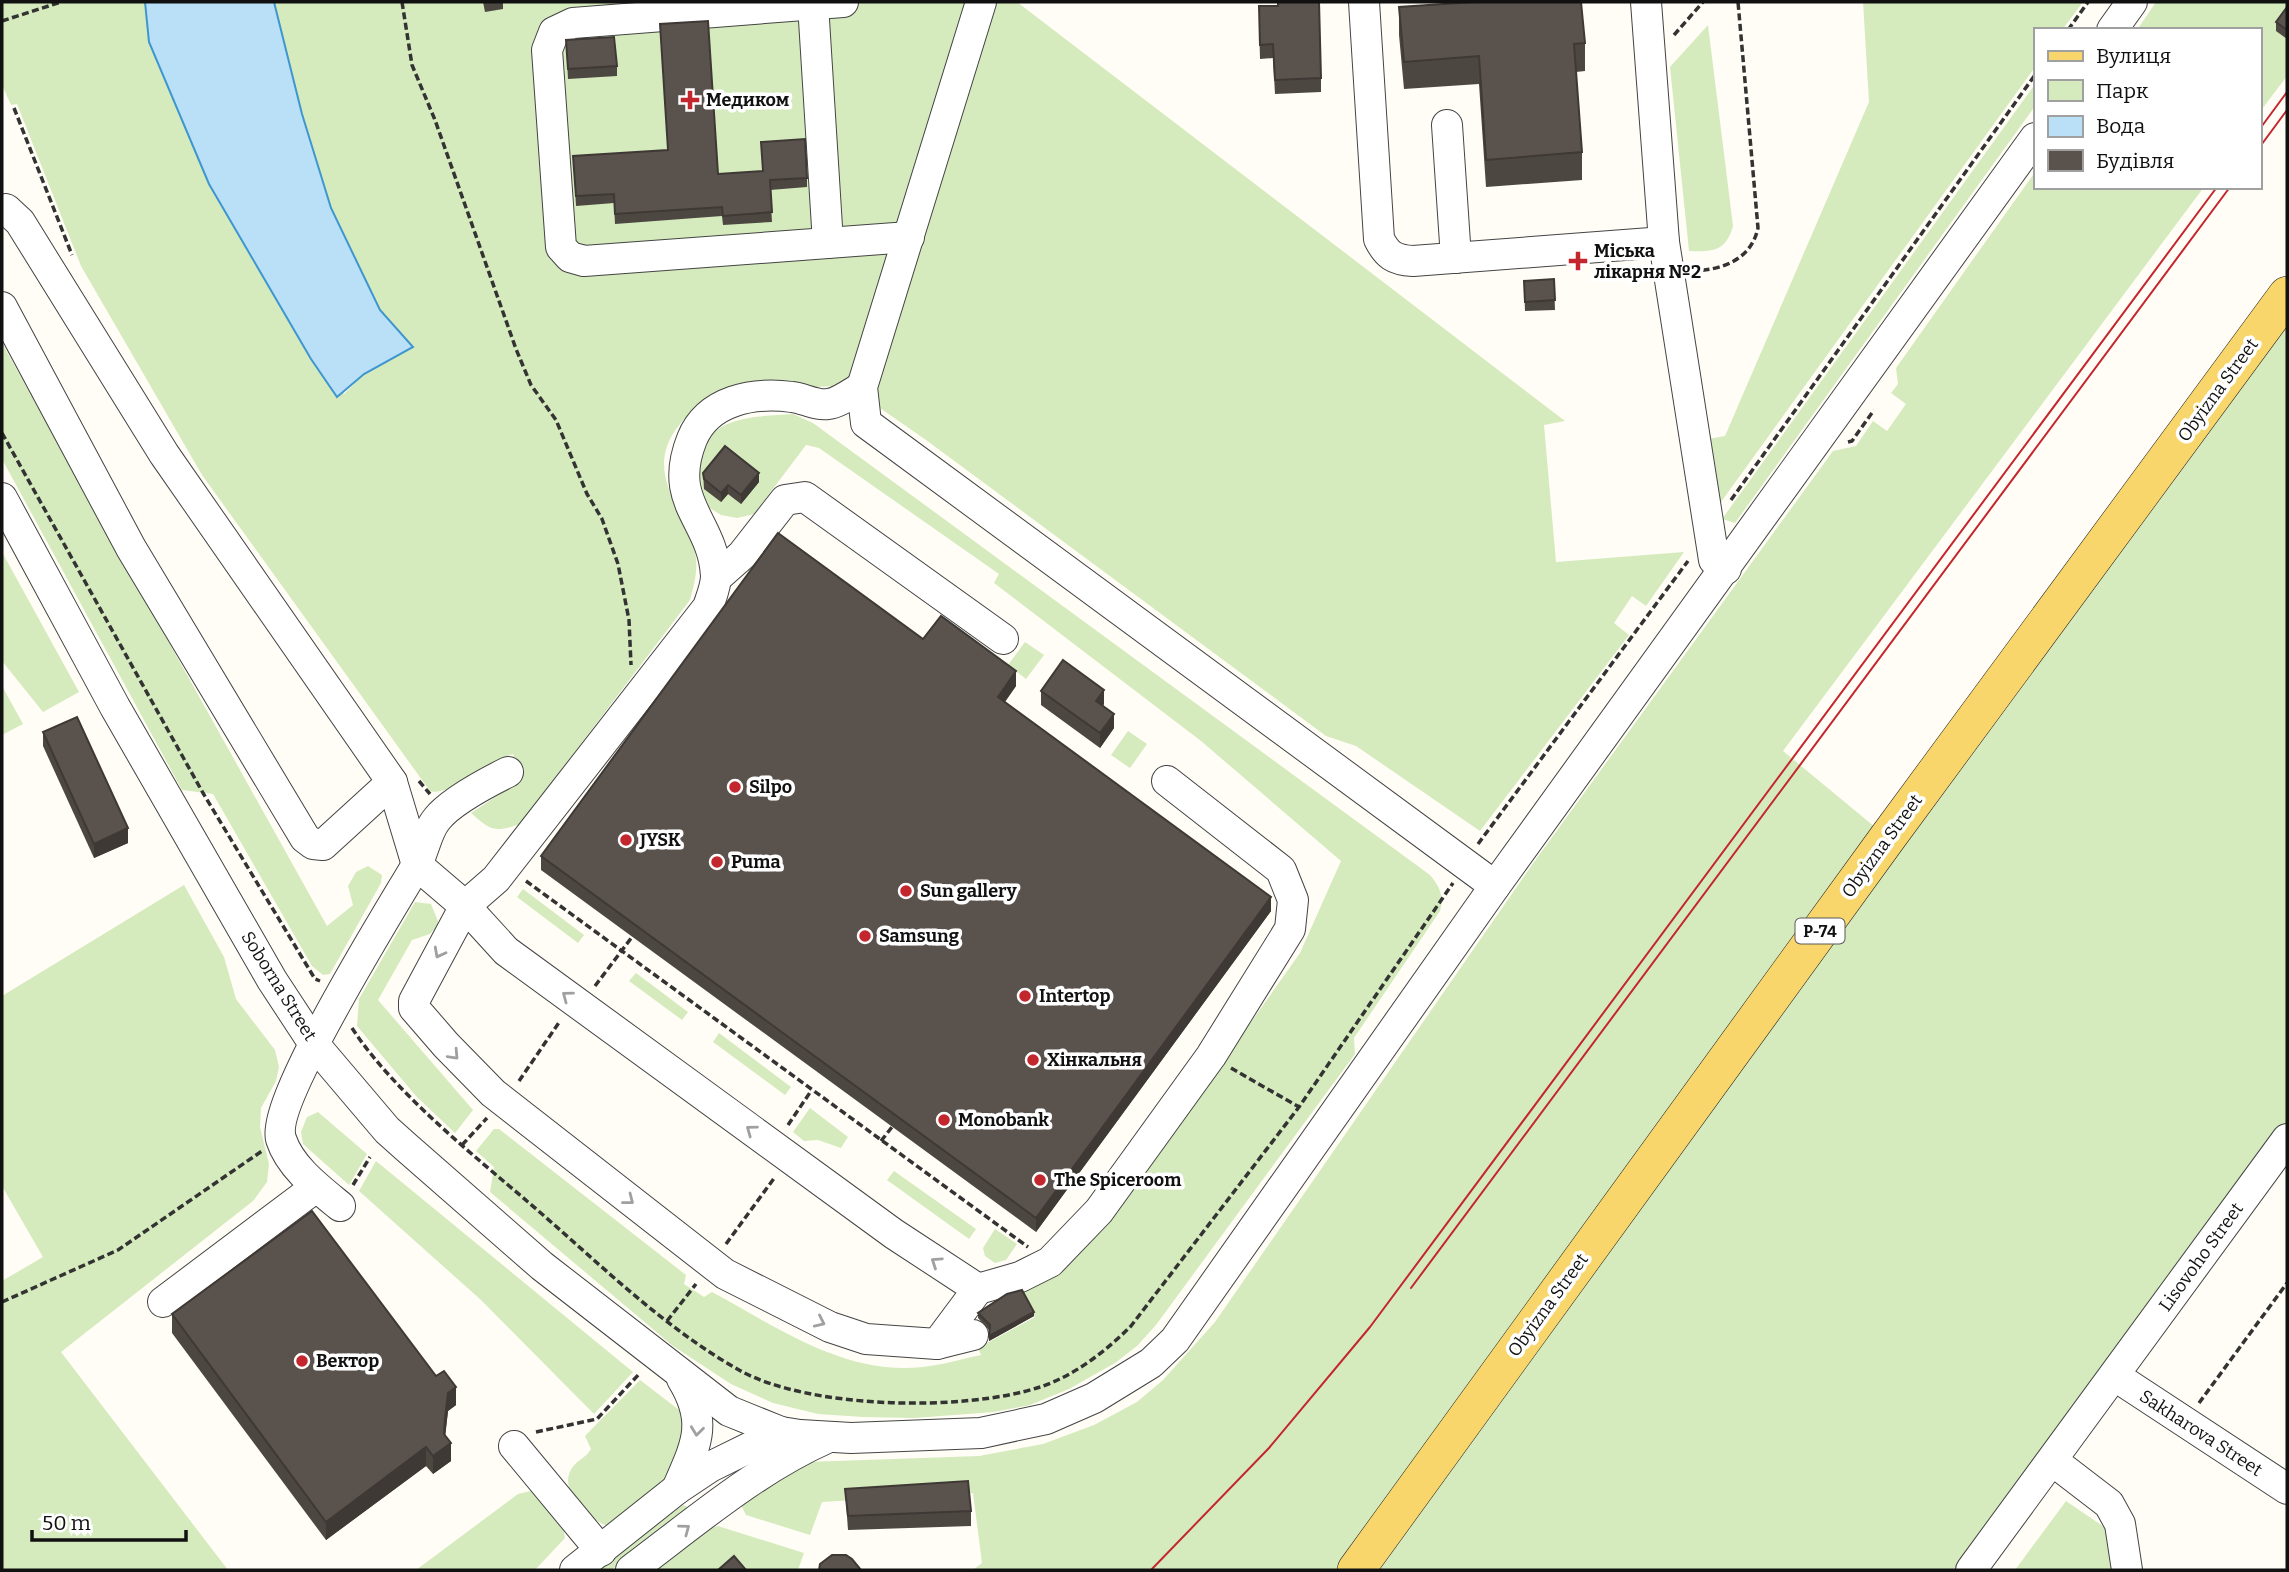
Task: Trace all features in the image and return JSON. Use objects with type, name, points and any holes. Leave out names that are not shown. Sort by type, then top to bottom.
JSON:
[{"type":"main road","name":"Obyizna Street","points":[[1356,1570],[2287,295]]},
{"type":"street","points":[[843,2],[573,23],[554,32],[547,50],[561,247],[570,257],[584,261],[909,237]]},
{"type":"street","points":[[981,2],[862,387],[866,423],[1495,886]]},
{"type":"street","points":[[1364,2],[1379,239],[1386,253],[1397,260],[1456,258],[1664,242]]},
{"type":"street","points":[[1646,2],[1664,242],[1714,560],[1726,569]]},
{"type":"street","points":[[2113,28],[2132,2]]},
{"type":"street","points":[[813,4],[828,243]]},
{"type":"street","points":[[1447,125],[1456,258]]},
{"type":"street","points":[[631,1570],[740,1488],[791,1454],[831,1437],[981,1433],[1046,1419],[1094,1398],[1152,1363],[1175,1340],[1495,886],[2034,139]]},
{"type":"street","points":[[3,204],[20,222],[164,454],[405,781],[417,865],[464,906],[506,951],[789,1157],[978,1289]]},
{"type":"street","points":[[2,307],[131,548],[305,838],[313,844],[323,845],[405,781]]},
{"type":"street","points":[[862,387],[829,404],[790,396],[746,398],[710,411],[696,429],[683,461],[683,489],[712,552],[716,578],[708,607],[496,879],[464,906],[414,1001],[414,1008],[477,1079],[504,1102],[712,1264],[742,1283],[830,1327],[866,1339],[937,1344],[973,1335]]},
{"type":"street","points":[[716,578],[742,555],[785,500],[805,497],[1003,639]]},
{"type":"street","name":"Soborna Street","points":[[2,498],[115,707],[272,980],[314,1044],[387,1130],[542,1266],[729,1411],[781,1432],[831,1437]]},
{"type":"street","points":[[340,1206],[300,1171],[281,1139],[280,1120],[314,1044],[380,924],[417,865],[437,819],[488,782],[508,772]]},
{"type":"street","points":[[937,1344],[978,1289],[1020,1277],[1050,1262],[1099,1211],[1211,1056],[1290,929],[1293,900],[1281,870],[1167,780]]},
{"type":"street","name":"Lisovoho Street","points":[[1971,1570],[2287,1139]]},
{"type":"street","points":[[163,1302],[316,1187]]},
{"type":"street","points":[[677,1489],[699,1430],[694,1398],[679,1374]]},
{"type":"street","name":"Sakharova Street","points":[[2115,1376],[2287,1489]]},
{"type":"street","points":[[575,1570],[677,1489],[710,1467],[781,1432]]},
{"type":"street","points":[[520,1440],[601,1551]]},
{"type":"street","points":[[2053,1461],[2109,1504],[2120,1524],[2127,1570]]},
{"type":"path","points":[[2,21],[61,2]]},
{"type":"path","points":[[402,2],[412,65],[435,120],[516,349],[531,386],[556,420],[587,494],[602,519],[618,564],[629,620],[633,702]]},
{"type":"path","points":[[1650,63],[1703,2]]},
{"type":"path","points":[[1669,272],[1725,267],[1754,244],[1758,228],[1738,2]]},
{"type":"path","points":[[2069,28],[2088,2]]},
{"type":"path","points":[[351,1021],[352,1030],[413,1100],[462,1145],[667,1321],[740,1370],[764,1381],[822,1396],[886,1402],[958,1401],[1041,1387],[1079,1369],[1112,1345],[1131,1326],[1299,1107],[1487,830],[1645,622],[2034,76]]},
{"type":"path","points":[[14,108],[75,263]]},
{"type":"path","points":[[1839,443],[1852,441],[1874,410]]},
{"type":"path","points":[[2,433],[254,881],[315,979],[322,982],[331,980]]},
{"type":"path","points":[[405,781],[438,796]]},
{"type":"path","points":[[522,887],[526,880],[811,1091],[1050,1262]]},
{"type":"path","points":[[462,1145],[504,1102],[573,1001],[598,984],[632,937]]},
{"type":"path","points":[[1211,1056],[1299,1107]]},
{"type":"path","points":[[667,1321],[789,1157],[786,1129],[811,1091]]},
{"type":"path","points":[[881,1141],[892,1127]]},
{"type":"path","points":[[2,1302],[118,1250],[281,1139]]},
{"type":"path","points":[[340,1206],[370,1157]]},
{"type":"path","points":[[2196,1406],[2287,1283]]},
{"type":"path","points":[[520,1440],[597,1419],[655,1356]]},
{"type":"green space","points":[[2,2],[145,2],[149,42],[209,184],[311,358],[344,394],[364,374],[412,346],[380,310],[331,208],[302,114],[274,2],[1017,2],[1565,421],[1544,425],[1556,562],[1684,552],[1646,606],[1632,596],[1614,623],[1629,635],[1480,831],[1356,746],[1326,736],[926,440],[844,383],[826,387],[769,387],[729,391],[710,399],[689,414],[669,440],[665,456],[664,471],[668,486],[694,548],[696,574],[690,600],[520,824],[493,828],[471,813],[520,781],[513,754],[448,789],[430,791],[202,475],[81,266],[17,104],[11,105],[2,85]]},
{"type":"green space","points":[[1863,2],[2083,2],[2064,28],[2034,28],[2034,68],[1716,509],[1708,439],[1725,436],[1869,102]]},
{"type":"green space","points":[[2156,2],[2287,2],[2287,76],[2261,110],[2261,28],[2138,28]]},
{"type":"green space","points":[[1708,25],[1733,226],[1727,241],[1717,248],[1689,251],[1670,67]]},
{"type":"green space","points":[[2034,85],[2034,107],[1735,523],[1722,519]]},
{"type":"green space","points":[[2034,173],[2034,189],[2203,189],[1783,751],[1887,837],[2287,295],[2287,1139],[1971,1570],[973,1570],[982,1563],[973,1493],[822,1502],[810,1535],[746,1515],[742,1501],[807,1462],[979,1456],[1043,1444],[1094,1425],[1137,1402],[1163,1380],[1215,1322],[1534,862],[1833,451],[1856,446],[1873,421],[1887,431],[1906,404],[1891,393],[1898,384],[1896,368]]},
{"type":"green space","points":[[2,343],[327,926],[353,905],[348,886],[356,872],[368,866],[382,875],[381,883],[330,974],[323,975],[312,966],[213,794],[182,790],[2,459]]},
{"type":"green space","points":[[793,414],[813,423],[1430,875],[1440,892],[1440,911],[1354,1038],[1355,1054],[1156,1325],[1137,1346],[1115,1363],[1069,1389],[1030,1405],[994,1412],[914,1418],[818,1414],[773,1403],[731,1384],[673,1346],[490,1192],[494,1167],[476,1151],[494,1129],[499,1129],[686,1275],[684,1284],[704,1297],[712,1292],[813,1346],[866,1364],[894,1368],[930,1366],[981,1355],[978,1348],[1035,1317],[1022,1291],[1075,1258],[1108,1224],[1300,953],[1341,861],[1201,741],[994,583],[999,574],[819,448],[806,445],[754,514],[737,518],[721,515],[703,504],[691,475],[710,436],[718,429],[738,420]]},
{"type":"green space","points":[[2,552],[79,692],[43,712],[2,661]]},
{"type":"green space","points":[[1025,642],[1044,655],[1026,679],[1008,665]]},
{"type":"green space","points":[[2,686],[23,724],[2,735]]},
{"type":"green space","points":[[1128,731],[1147,744],[1130,768],[1111,755]]},
{"type":"green space","points":[[184,885],[224,957],[236,999],[275,1050],[279,1067],[276,1081],[261,1108],[260,1127],[269,1164],[267,1182],[253,1201],[61,1352],[228,1570],[2,1570],[2,1281],[43,1257],[2,1186],[2,996]]},
{"type":"green space","points":[[523,889],[584,935],[578,943],[517,897]]},
{"type":"green space","points":[[415,902],[431,904],[439,924],[430,934],[412,940],[378,1000],[473,1110],[455,1133],[416,1096],[357,1026],[359,999]]},
{"type":"green space","points":[[636,973],[688,1012],[682,1020],[629,981]]},
{"type":"green space","points":[[719,1033],[791,1087],[785,1095],[713,1042]]},
{"type":"green space","points":[[810,1108],[848,1137],[841,1148],[818,1140],[804,1141],[793,1132]]},
{"type":"green space","points":[[318,1112],[367,1154],[349,1185],[303,1144],[301,1132],[307,1117]]},
{"type":"green space","points":[[376,1161],[633,1372],[594,1414],[481,1300],[359,1191]]},
{"type":"green space","points":[[894,1171],[976,1229],[969,1239],[887,1180]]},
{"type":"green space","points":[[995,1229],[1017,1244],[1006,1260],[995,1263],[985,1256],[983,1248]]},
{"type":"green space","points":[[640,1380],[683,1413],[685,1426],[670,1481],[608,1526],[592,1518],[577,1503],[568,1477],[574,1465],[591,1449],[585,1436]]},
{"type":"green space","points":[[531,1491],[544,1499],[554,1510],[565,1538],[535,1570],[416,1570],[518,1494]]},
{"type":"green space","points":[[2066,1501],[2110,1531],[2114,1570],[2015,1570]]},
{"type":"green space","points":[[683,1505],[690,1508],[689,1512],[611,1570],[595,1570]]},
{"type":"green space","points":[[718,1526],[804,1553],[798,1570],[653,1570],[708,1529]]},
{"type":"water","points":[[145,2],[274,2],[302,114],[331,208],[380,310],[413,347],[364,374],[337,397],[311,359],[209,184],[149,42]]},
{"type":"building","points":[[1278,2],[1319,2],[1321,78],[1275,80],[1273,44],[1260,45],[1259,6],[1278,6]]},
{"type":"building","points":[[1474,2],[1581,2],[1585,43],[1574,44],[1582,152],[1486,160],[1479,56],[1404,62],[1399,7]]},
{"type":"building","points":[[2287,7],[2287,30],[2276,22]]},
{"type":"building","name":"Медиком","points":[[708,21],[718,174],[763,171],[761,142],[805,139],[807,178],[770,180],[772,212],[723,216],[722,207],[615,214],[614,194],[576,196],[573,156],[668,150],[660,24]]},
{"type":"building","points":[[614,37],[617,66],[568,69],[566,40]]},
{"type":"building","points":[[1554,279],[1555,300],[1525,302],[1524,281]]},
{"type":"building","points":[[725,446],[759,473],[741,495],[728,485],[721,493],[704,479],[703,473]]},
{"type":"building","name":"Sun gallery","points":[[778,533],[923,639],[941,616],[1016,671],[998,697],[1271,897],[1036,1218],[541,856]]},
{"type":"building","points":[[1063,660],[1104,690],[1096,701],[1114,714],[1100,733],[1041,691]]},
{"type":"building","points":[[77,717],[128,828],[94,844],[43,732]]},
{"type":"building","name":"Вектор","points":[[312,1211],[436,1376],[444,1371],[456,1387],[448,1393],[445,1418],[444,1434],[451,1443],[433,1456],[426,1447],[326,1522],[172,1314]]},
{"type":"building","points":[[1022,1290],[1034,1312],[989,1336],[990,1325],[978,1313],[1007,1294]]},
{"type":"building","points":[[968,1481],[971,1511],[848,1516],[845,1489]]},
{"type":"building","points":[[832,1555],[846,1555],[861,1570],[819,1570],[820,1564]]},
{"type":"building","points":[[734,1556],[746,1570],[718,1570]]},
{"type":"tram line","points":[[2261,127],[2287,92]]},
{"type":"tram line","points":[[2261,145],[2287,110]]},
{"type":"tram line","points":[[1151,1570],[1269,1448],[1370,1327],[2216,189]]},
{"type":"tram line","points":[[1411,1288],[2229,189]]},
{"type":"place","name":"Медиком","points":[[690,100]]},
{"type":"place","name":"Міська лікарня №2","points":[[1578,261]]},
{"type":"place","name":"Silpo","points":[[735,787]]},
{"type":"place","name":"JYSK","points":[[626,840]]},
{"type":"place","name":"Puma","points":[[717,862]]},
{"type":"place","name":"Sun gallery","points":[[906,891]]},
{"type":"place","name":"Samsung","points":[[865,936]]},
{"type":"place","name":"Intertop","points":[[1025,996]]},
{"type":"place","name":"Хінкальня","points":[[1033,1060]]},
{"type":"place","name":"Monobank","points":[[944,1120]]},
{"type":"place","name":"The Spiceroom","points":[[1040,1180]]},
{"type":"place","name":"Вектор","points":[[302,1361]]}]
